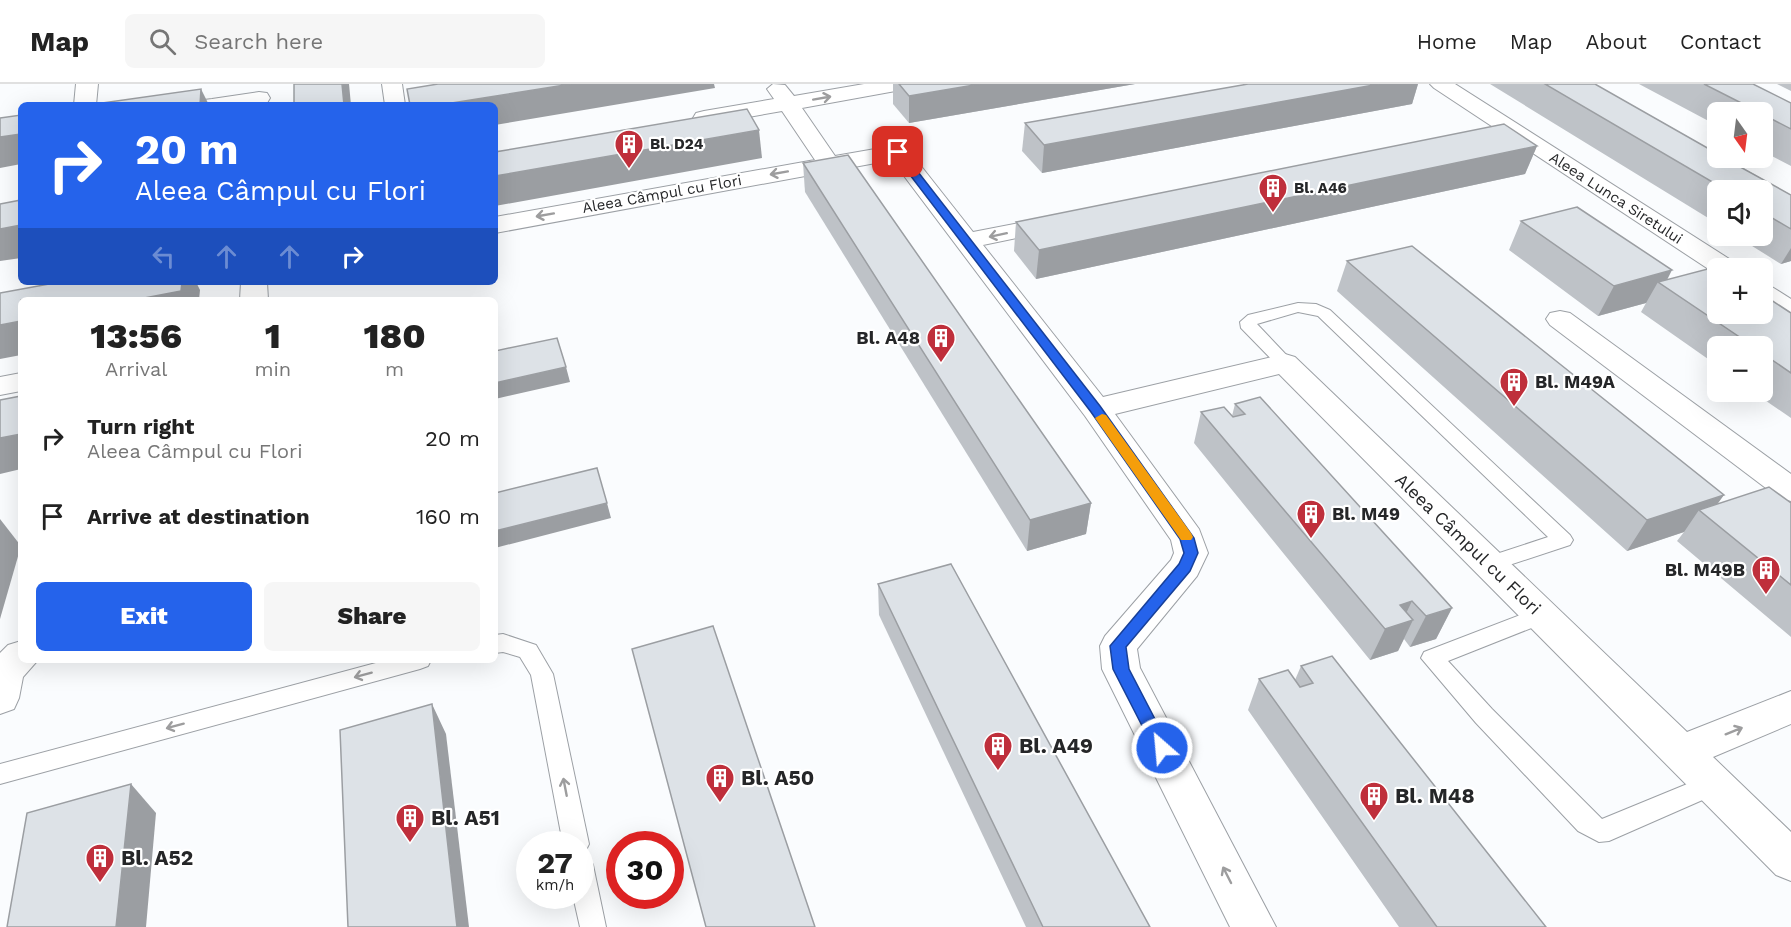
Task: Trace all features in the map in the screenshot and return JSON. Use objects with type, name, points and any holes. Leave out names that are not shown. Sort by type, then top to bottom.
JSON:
[{"type":"street","points":[[85,102],[87,84]]},
{"type":"street","points":[[392,84],[395,102]]},
{"type":"street","points":[[774,84],[829,164]]},
{"type":"street","points":[[682,122],[901,84]]},
{"type":"street","name":"Aleea Lunca Siretului","points":[[1441,84],[1710,258]]},
{"type":"street","points":[[228,102],[259,96]]},
{"type":"street","points":[[1472,134],[1508,127]]},
{"type":"street","name":"Aleea Câmpul cu Flori","points":[[498,224],[898,152],[1096,409],[1187,538],[1191,553],[1185,567],[1118,646],[1121,669],[1254,927]]},
{"type":"street","points":[[968,241],[1085,216]]},
{"type":"street","points":[[1773,300],[1791,311]]},
{"type":"street","points":[[1560,318],[1791,490]]},
{"type":"street","points":[[1096,409],[1285,363]]},
{"type":"street","name":"Aleea Câmpul cu Flori","points":[[1285,363],[1791,861]]},
{"type":"street","points":[[0,386],[18,383]]},
{"type":"street","points":[[1680,753],[1789,709]]},
{"type":"lane","points":[[1285,363],[1249,328],[1248,322],[1254,318],[1302,306],[1314,307],[1324,312],[1563,540],[1488,564]]},
{"type":"lane","points":[[1541,615],[1432,658],[1484,716],[1587,823],[1599,831],[1609,830],[1714,784]]},
{"type":"lane","points":[[498,644],[528,651],[542,674],[573,831]]},
{"type":"lane","points":[[0,774],[409,663]]},
{"type":"lane","points":[[589,909],[593,927]]},
{"type":"building","points":[[294,84],[342,84],[344,102],[294,102]]},
{"type":"building","points":[[438,84],[571,84],[458,102],[409,102],[407,89]]},
{"type":"building","points":[[899,84],[980,84],[909,96]]},
{"type":"building","points":[[1248,84],[1379,84],[1044,145],[1025,123]]},
{"type":"building","points":[[1545,84],[1595,84],[1707,148],[1707,168],[1742,168],[1764,180],[1709,180]]},
{"type":"building","points":[[1704,84],[1753,84],[1791,103],[1791,129],[1773,120],[1773,102],[1739,102]]},
{"type":"building","points":[[201,89],[200,102],[109,102]]},
{"type":"building","points":[[747,109],[759,130],[498,175],[498,151]]},
{"type":"building","points":[[18,115],[18,134],[0,137],[0,118]]},
{"type":"building","points":[[1504,124],[1537,146],[1039,250],[1016,222]]},
{"type":"building","name":"Bl. A48","points":[[848,155],[1091,503],[1030,520],[803,163]]},
{"type":"building","points":[[1773,185],[1791,195],[1791,229],[1773,218]]},
{"type":"building","points":[[18,201],[18,226],[0,229],[0,204]]},
{"type":"building","points":[[1577,207],[1672,270],[1614,286],[1521,221]]},
{"type":"building","points":[[1412,246],[1724,495],[1647,520],[1347,261]]},
{"type":"building","points":[[1707,269],[1707,315],[1658,282]]},
{"type":"building","points":[[44,285],[182,285],[181,291],[150,297],[18,297],[18,322],[0,325],[0,293]]},
{"type":"building","points":[[1773,301],[1791,313],[1791,373],[1773,361],[1773,336],[1738,336],[1720,324],[1773,324]]},
{"type":"building","points":[[557,338],[566,367],[498,382],[498,350]]},
{"type":"building","points":[[18,397],[18,435],[0,438],[0,400]]},
{"type":"building","points":[[1260,397],[1452,608],[1426,616],[1412,601],[1400,605],[1413,620],[1385,629],[1201,412],[1224,407],[1233,417],[1245,414],[1235,404]]},
{"type":"building","points":[[597,468],[607,503],[498,530],[498,492]]},
{"type":"building","points":[[1769,487],[1791,503],[1791,585],[1699,510]]},
{"type":"building","name":"Bl. A49","points":[[951,564],[1150,927],[1043,927],[878,584]]},
{"type":"building","name":"Bl. A50","points":[[713,626],[815,927],[706,927],[684,844],[684,831],[680,831],[632,649]]},
{"type":"building","points":[[1332,656],[1546,927],[1437,927],[1259,679],[1288,670],[1300,687],[1313,683],[1301,666]]},
{"type":"building","name":"Bl. A51","points":[[432,704],[457,927],[348,927],[340,730]]},
{"type":"building","points":[[131,784],[116,927],[7,927],[27,813]]},
{"type":"slow traffic","points":[[1102,418],[1186,537]]},
{"type":"place","name":"Bl. D24","points":[[629,170]]},
{"type":"place","name":"Bl. A46","points":[[1273,214]]},
{"type":"place","name":"Bl. A48","points":[[941,364]]},
{"type":"place","name":"Bl. M49A","points":[[1514,408]]},
{"type":"place","name":"Bl. M49","points":[[1311,540]]},
{"type":"place","name":"Bl. M49B","points":[[1766,596]]},
{"type":"place","name":"Bl. A49","points":[[998,772]]},
{"type":"place","name":"Bl. A50","points":[[720,804]]},
{"type":"place","name":"Bl. M48","points":[[1374,822]]},
{"type":"place","name":"Bl. A51","points":[[410,844]]},
{"type":"place","name":"Bl. A52","points":[[100,884]]},
{"type":"route","points":[[898,152],[1096,409],[1187,538],[1191,553],[1185,567],[1118,646],[1121,669],[1162,748]]}]
